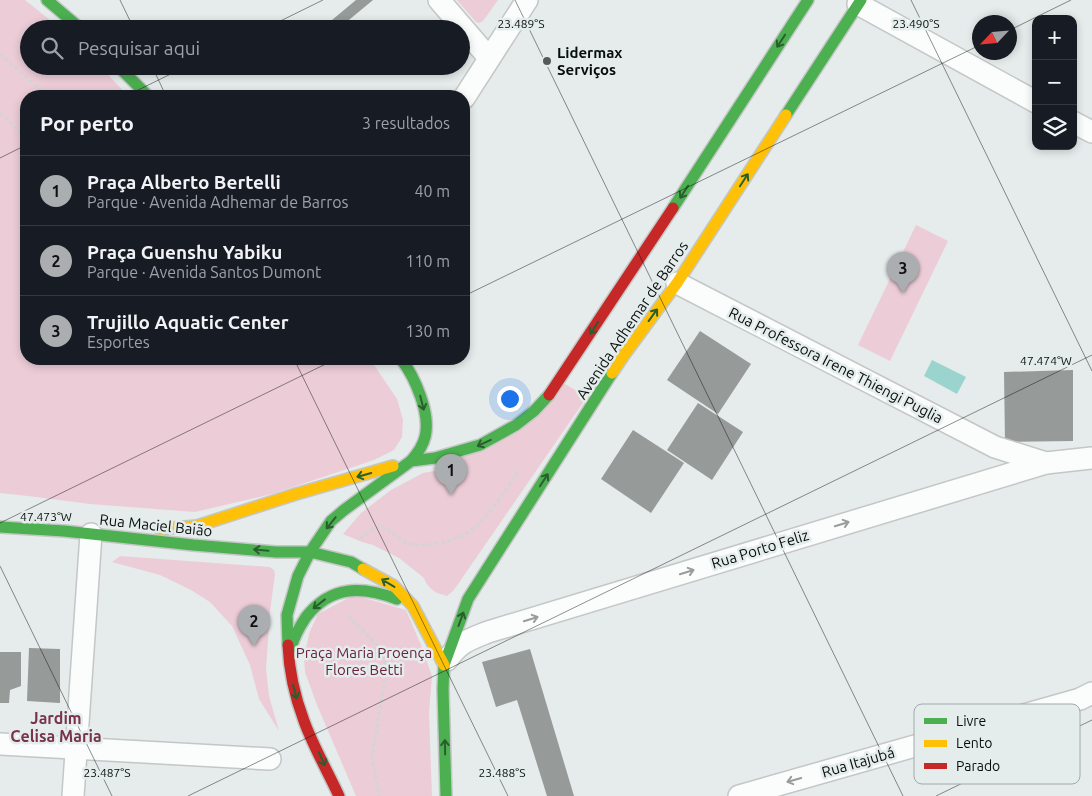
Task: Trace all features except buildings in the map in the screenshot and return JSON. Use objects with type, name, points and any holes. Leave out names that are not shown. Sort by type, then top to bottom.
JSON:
[{"type":"main road","points":[[47,0],[70,20]]},
{"type":"main road","name":"Avenida Adhemar de Barros","points":[[339,796],[304,722],[294,690],[289,662],[287,615],[298,576],[310,552],[331,521],[411,461],[436,458],[480,445],[516,425],[534,411],[551,393],[808,0]]},
{"type":"main road","name":"Avenida Adhemar de Barros","points":[[444,664],[468,599],[624,355],[677,283],[859,2]]},
{"type":"main road","points":[[127,75],[142,90]]},
{"type":"main road","points":[[91,534],[197,526],[296,494],[411,461],[422,448],[426,432],[426,419],[421,397],[406,365]]},
{"type":"main road","name":"Rua Maciel Baião","points":[[0,527],[64,531],[276,552],[310,552],[351,562],[394,586],[413,606],[444,664]]},
{"type":"main road","points":[[289,662],[292,643],[310,611],[324,599],[338,592],[350,589],[384,593],[413,606]]},
{"type":"main road","points":[[444,664],[446,796]]},
{"type":"street","points":[[439,0],[456,20]]},
{"type":"street","points":[[469,90],[527,0]]},
{"type":"street","points":[[859,2],[1032,100]]},
{"type":"street","points":[[470,36],[489,58]]},
{"type":"street","points":[[1077,124],[1092,132]]},
{"type":"street","name":"Rua Professora Irene Thiengi Puglia","points":[[677,283],[995,447],[1046,463]]},
{"type":"street","points":[[995,447],[1002,459],[1003,468],[1000,476]]},
{"type":"street","name":"Rua Porto Feliz","points":[[444,664],[455,649],[466,641],[488,632],[1000,476],[1046,463],[1091,457]]},
{"type":"street","points":[[74,796],[91,534]]},
{"type":"street","name":"Rua Itajubá","points":[[1062,704],[1092,693]]},
{"type":"street","points":[[0,744],[270,759]]},
{"type":"street","name":"Rua Itajubá","points":[[739,796],[914,746]]},
{"type":"path","points":[[0,54],[20,72]]},
{"type":"path","points":[[24,75],[40,90]]},
{"type":"path","points":[[0,113],[20,132]]},
{"type":"path","points":[[338,559],[372,529],[380,526],[407,544],[425,545],[446,542],[464,535],[479,524],[519,471]]},
{"type":"path","points":[[338,592],[350,618],[378,646],[387,666],[372,758],[379,796]]},
{"type":"green space","points":[[0,0],[25,0],[50,20],[20,20],[20,75],[108,75],[122,90],[20,90],[20,365],[374,365],[397,399],[403,420],[402,437],[394,450],[374,460],[272,494],[195,512],[90,504],[0,493]]},
{"type":"green space","points":[[457,0],[498,0],[483,21],[479,23]]},
{"type":"green space","points":[[916,225],[948,241],[890,361],[858,345]]},
{"type":"green space","points":[[565,384],[587,397],[456,587],[447,596],[431,589],[424,578],[399,558],[373,545],[343,534],[361,513],[391,490],[423,473],[440,470]]},
{"type":"green space","points":[[120,556],[270,567],[274,570],[266,669],[269,696],[279,731],[259,699],[250,665],[232,626],[210,602],[191,590],[160,575],[112,562]]},
{"type":"green space","name":"Praça Maria Proença Flores Betti","points":[[354,595],[406,610],[421,645],[432,676],[429,713],[432,796],[356,796],[317,705],[305,672],[304,656],[310,631],[318,614]]},
{"type":"water","points":[[932,360],[966,377],[957,394],[924,376]]},
{"type":"traffic: fast","points":[[47,0],[70,20]]},
{"type":"traffic: fast","points":[[673,208],[808,0]]},
{"type":"traffic: fast","points":[[786,115],[861,0]]},
{"type":"traffic: fast","points":[[127,75],[142,90]]},
{"type":"traffic: fast","points":[[405,365],[412,376],[424,407],[426,418],[424,440],[420,450],[411,461]]},
{"type":"traffic: fast","points":[[446,796],[444,665],[468,599],[612,373]]},
{"type":"traffic: fast","points":[[288,645],[287,615],[298,576],[310,552],[331,521],[411,461],[435,458],[480,445],[516,425],[534,411],[549,395]]},
{"type":"traffic: fast","points":[[0,527],[64,531],[276,552],[310,552],[351,562],[363,569]]},
{"type":"traffic: fast","points":[[291,648],[297,632],[306,617],[326,599],[348,591],[372,592],[397,599]]},
{"type":"traffic: slow","points":[[612,373],[677,283],[786,115]]},
{"type":"traffic: slow","points":[[160,529],[197,526],[296,494],[393,466]]},
{"type":"traffic: slow","points":[[363,569],[394,586],[413,606],[444,665]]},
{"type":"traffic: jam","points":[[549,395],[673,208]]},
{"type":"traffic: jam","points":[[288,645],[291,674],[301,712],[312,740],[339,796]]},
{"type":"place","name":"Lidermax Serviços","points":[[547,61]]},
{"type":"place","name":"Trujillo Aquatic Center","points":[[903,293]]},
{"type":"place","name":"Praça Alberto Bertelli","points":[[451,495]]},
{"type":"place","name":"Praça Guenshu Yabiku","points":[[254,646]]},
{"type":"district","name":"Jardim Celisa Maria","points":[[56,727]]}]
